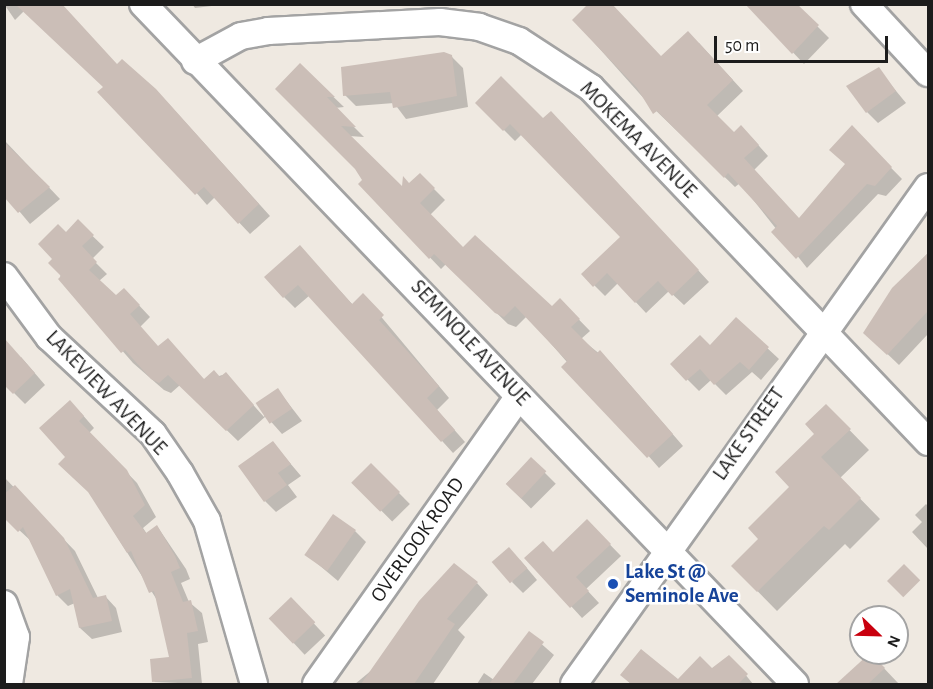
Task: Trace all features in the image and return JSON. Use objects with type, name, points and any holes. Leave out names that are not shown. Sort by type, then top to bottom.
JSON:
[{"type":"street","name":"SEMINOLE AVENUE","points":[[143,4],[195,61],[795,684]]},
{"type":"street","points":[[864,4],[928,73]]},
{"type":"street","name":"MOKEMA AVENUE","points":[[195,61],[241,36],[268,31],[440,22],[479,27],[519,42],[591,88],[928,442]]},
{"type":"street","name":"LAKE STREET","points":[[574,684],[822,330],[928,187]]},
{"type":"street","name":"LAKEVIEW AVENUE","points":[[4,276],[49,337],[153,434],[180,473],[207,520],[254,684]]},
{"type":"street","name":"OVERLOOK ROAD","points":[[316,684],[519,396]]},
{"type":"street","points":[[4,604],[16,636],[9,684]]},
{"type":"building","points":[[15,4],[62,4],[117,64],[122,59],[156,89],[259,204],[238,224],[204,187],[195,195],[97,92],[103,87]]},
{"type":"building","points":[[588,4],[612,4],[661,56],[688,31],[733,80],[707,105],[734,132],[741,125],[759,145],[744,158],[799,218],[845,164],[829,150],[852,125],[892,167],[875,186],[867,184],[796,259],[771,232],[777,226],[728,173],[724,178],[657,111],[653,114],[637,88],[572,20]]},
{"type":"building","points":[[745,4],[797,4],[819,25],[792,54]]},
{"type":"building","points":[[444,52],[452,55],[457,96],[393,108],[390,92],[343,96],[341,67]]},
{"type":"building","points":[[300,63],[335,97],[327,97],[356,127],[341,126],[402,186],[403,176],[409,183],[420,173],[435,188],[420,203],[463,247],[475,235],[552,306],[560,298],[580,319],[571,327],[597,353],[600,350],[673,434],[647,458],[561,367],[567,361],[515,306],[504,317],[495,313],[434,254],[429,259],[358,184],[362,180],[355,169],[275,89]]},
{"type":"building","points":[[879,67],[896,91],[866,113],[846,86]]},
{"type":"building","points":[[501,76],[543,118],[551,111],[699,270],[672,296],[658,281],[635,303],[607,273],[593,287],[581,274],[620,237],[510,124],[503,131],[475,103]]},
{"type":"building","points":[[4,142],[50,187],[18,213],[4,197]]},
{"type":"building","points":[[78,219],[94,235],[82,246],[97,262],[89,270],[116,295],[124,288],[140,305],[130,314],[158,346],[168,338],[204,379],[214,370],[220,377],[226,372],[254,405],[226,431],[168,375],[159,383],[151,379],[125,350],[121,353],[58,279],[61,276],[48,263],[52,259],[38,244],[58,224],[66,232]]},
{"type":"building","points":[[300,245],[352,304],[363,293],[384,315],[379,320],[439,386],[427,398],[455,430],[441,442],[298,285],[283,298],[264,277]]},
{"type":"building","points":[[928,253],[928,311],[887,355],[863,333],[892,288]]},
{"type":"building","points":[[736,317],[769,347],[749,370],[740,362],[714,385],[700,369],[686,381],[670,364],[700,335],[710,345]]},
{"type":"building","points":[[4,338],[35,373],[13,394],[4,385]]},
{"type":"building","points":[[278,388],[292,409],[270,424],[256,403]]},
{"type":"building","points":[[70,400],[84,416],[79,421],[127,470],[145,505],[133,516],[146,533],[157,525],[175,556],[180,568],[171,572],[183,602],[191,600],[198,631],[187,633],[192,678],[152,682],[150,659],[169,657],[154,591],[149,593],[131,551],[127,553],[88,492],[58,464],[65,457],[39,428]]},
{"type":"building","points":[[826,404],[851,429],[821,457],[861,498],[829,530],[824,526],[757,592],[731,566],[758,539],[748,528],[789,487],[775,472],[814,434],[805,424]]},
{"type":"building","points":[[273,441],[291,464],[278,473],[287,485],[264,502],[238,466]]},
{"type":"building","points":[[531,457],[546,471],[521,498],[506,484]]},
{"type":"building","points":[[371,463],[400,492],[380,512],[351,483]]},
{"type":"building","points":[[15,485],[64,538],[93,598],[106,595],[112,621],[79,628],[70,589],[56,596],[23,527],[18,532],[4,518],[4,494]]},
{"type":"building","points":[[333,514],[356,530],[327,571],[304,555]]},
{"type":"building","points":[[587,519],[611,544],[576,577],[589,591],[570,608],[524,558],[543,541],[553,552]]},
{"type":"building","points":[[509,547],[527,568],[510,583],[492,562]]},
{"type":"building","points":[[454,563],[478,582],[447,619],[455,624],[414,684],[361,684],[419,601]]},
{"type":"building","points":[[904,564],[920,580],[903,597],[887,581]]},
{"type":"building","points":[[291,597],[315,622],[293,644],[269,619]]},
{"type":"building","points":[[529,631],[544,642],[513,684],[489,684]]},
{"type":"building","points":[[641,649],[678,679],[700,656],[712,668],[729,655],[748,674],[738,684],[631,684],[620,675]]},
{"type":"building","points":[[857,665],[882,665],[885,668],[868,684],[836,684]]},
{"type":"place","name":"Lake St @ Seminole Ave","points":[[613,584]]}]
